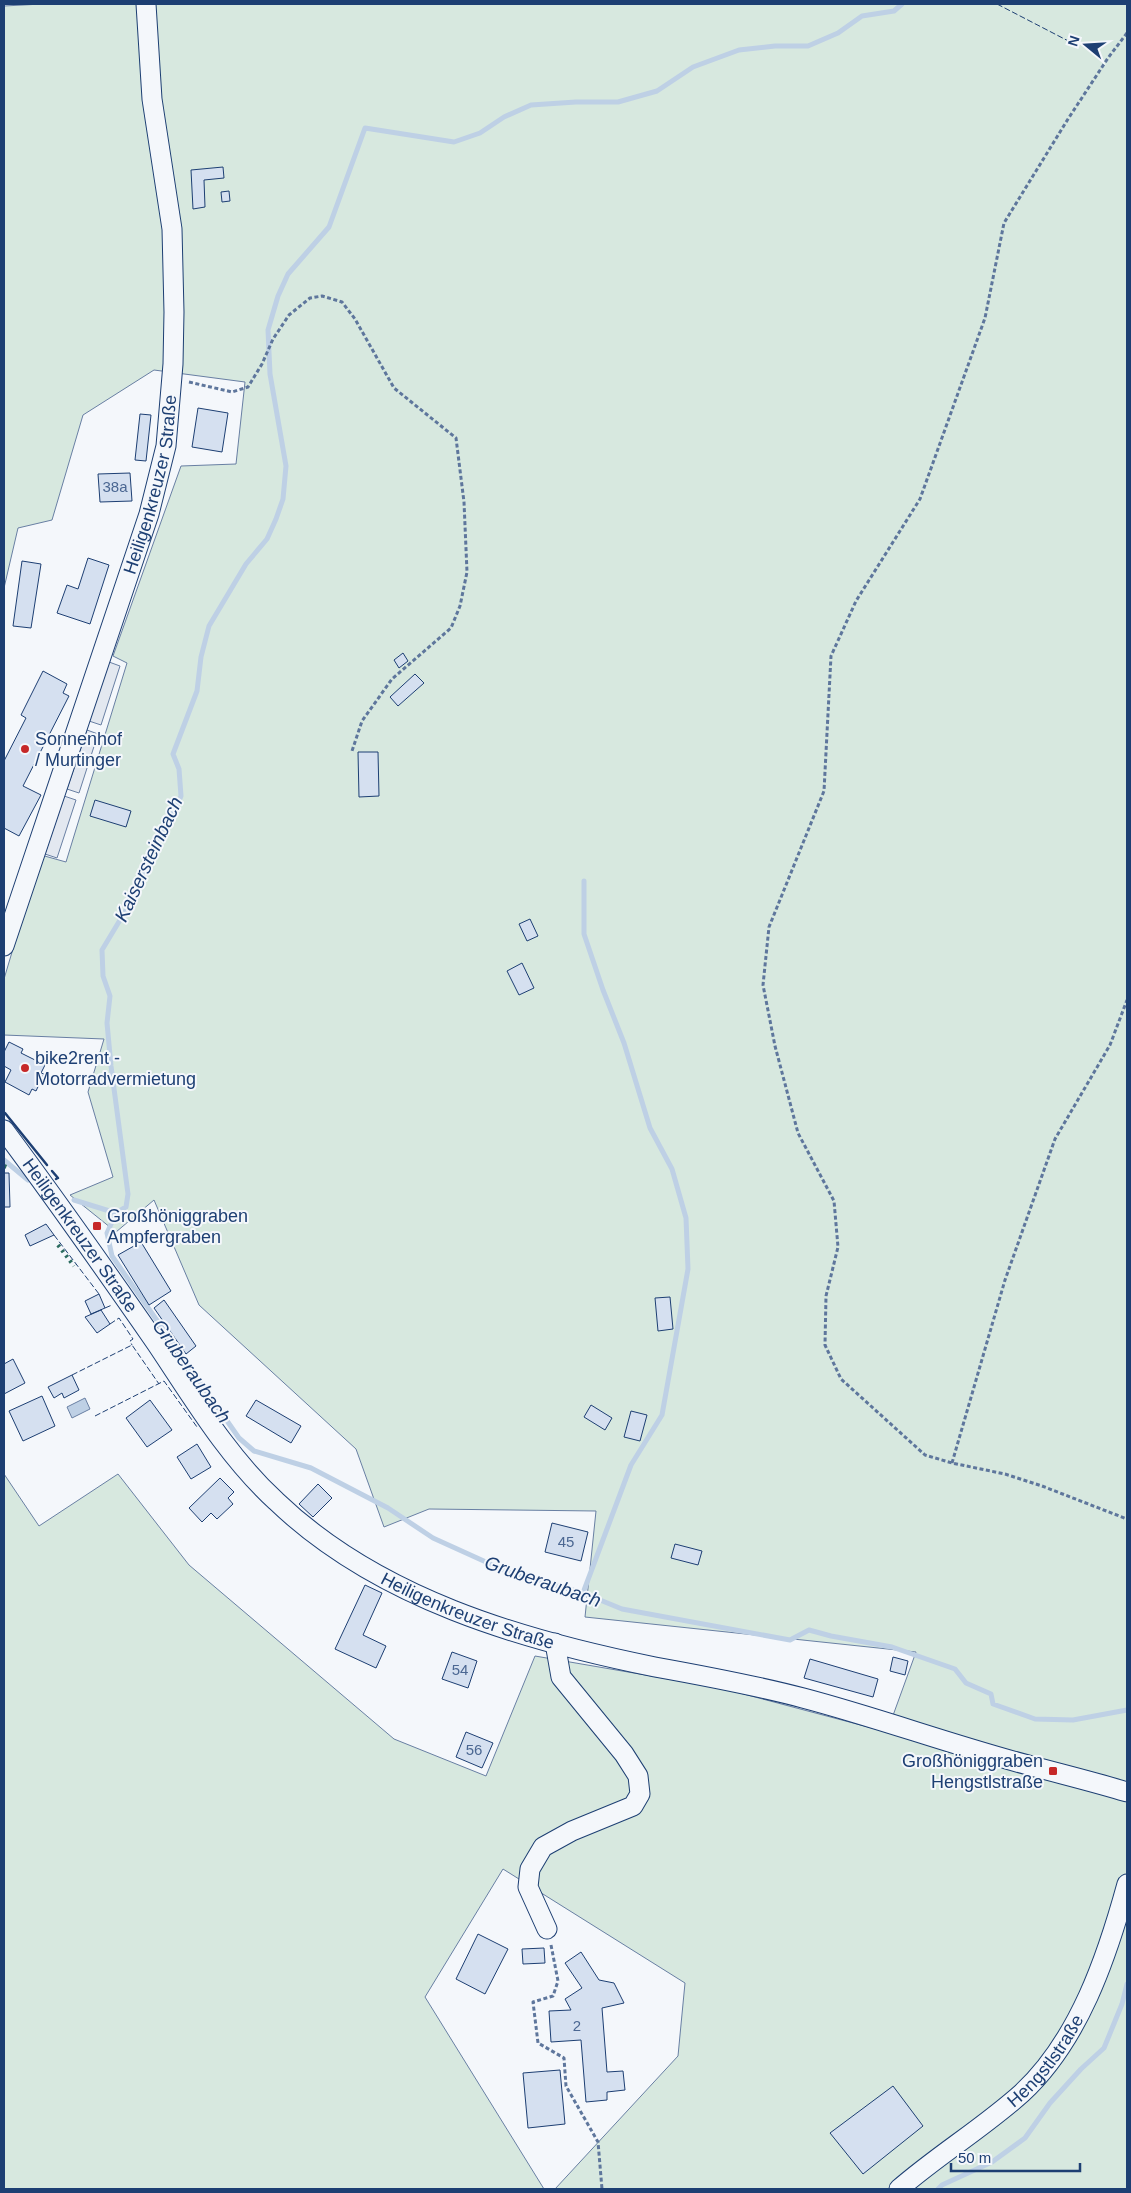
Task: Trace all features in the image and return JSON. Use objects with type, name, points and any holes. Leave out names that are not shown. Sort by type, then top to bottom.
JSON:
[{"type":"street","name":"Heiligenkreuzer Straße","points":[[4,946],[149,514],[166,446],[173,364],[172,229],[152,99],[146,4]]},
{"type":"street","name":"Heiligenkreuzer Straße","points":[[4,1130],[73,1222],[236,1461],[276,1502],[318,1538],[386,1580],[454,1610],[506,1629],[653,1666],[730,1680],[804,1698],[1027,1765],[1127,1792]]},
{"type":"street","points":[[547,1930],[528,1887],[530,1869],[543,1847],[572,1831],[633,1806],[640,1794],[638,1776],[624,1754],[561,1677],[555,1642]]},
{"type":"street","name":"Hengstlstraße","points":[[899,2189],[984,2125],[1024,2091],[1056,2053],[1078,2018],[1093,1985],[1112,1937],[1127,1884]]},
{"type":"path","points":[[1127,33],[1068,119],[1004,223],[985,318],[920,499],[856,601],[831,656],[824,791],[769,928],[763,985],[775,1046],[798,1133],[834,1202],[838,1247],[826,1296],[826,1345],[841,1378],[925,1455],[952,1463],[1005,1474],[1127,1519]]},
{"type":"path","points":[[171,379],[232,392],[248,387],[262,364],[273,339],[289,315],[310,298],[322,296],[342,302],[355,319],[394,388],[456,438],[464,502],[467,572],[460,606],[451,628],[392,679],[362,721],[352,752]]},
{"type":"path","points":[[952,1463],[1005,1280],[1056,1139],[1110,1045],[1127,1000]]},
{"type":"path","points":[[547,1930],[558,1981],[553,1996],[533,2002],[538,2043],[564,2058],[566,2086],[598,2142],[602,2189]]},
{"type":"shaded area","points":[[42,4],[1127,4],[1127,2189],[555,2189],[678,2056],[685,1983],[503,1869],[425,1997],[544,2189],[4,2189],[4,1474],[39,1526],[118,1474],[189,1565],[394,1739],[486,1776],[535,1656],[721,1688],[887,1732],[916,1652],[585,1617],[596,1511],[429,1509],[384,1527],[356,1449],[199,1305],[154,1200],[116,1232],[70,1195],[113,1177],[88,1092],[104,1039],[4,1035],[4,979],[41,855],[66,862],[127,663],[113,656],[181,466],[236,464],[245,382],[154,370],[83,415],[52,520],[18,528],[4,588],[4,6]]},
{"type":"shaded area","points":[[109,662],[120,666],[101,725],[89,721]]},
{"type":"shaded area","points":[[87,730],[98,734],[79,793],[67,789]]},
{"type":"shaded area","points":[[64,796],[76,800],[57,858],[45,854]]},
{"type":"water","points":[[85,1398],[90,1409],[72,1418],[67,1407]]},
{"type":"building","points":[[223,167],[224,178],[204,180],[205,207],[193,209],[191,170]]},
{"type":"building","points":[[229,191],[230,201],[222,202],[221,192]]},
{"type":"building","points":[[198,408],[228,413],[222,452],[192,447]]},
{"type":"building","points":[[140,414],[151,415],[146,461],[135,460]]},
{"type":"building","points":[[130,473],[132,501],[100,502],[98,474]]},
{"type":"building","points":[[88,558],[109,565],[90,624],[57,613],[67,585],[78,589]]},
{"type":"building","points":[[22,561],[41,564],[31,628],[13,626]]},
{"type":"building","points":[[403,653],[408,661],[399,668],[394,660]]},
{"type":"building","points":[[43,671],[67,684],[63,693],[69,696],[23,786],[41,795],[19,836],[4,828],[4,761],[26,718],[21,715]]},
{"type":"building","points":[[415,674],[424,683],[398,706],[390,697]]},
{"type":"building","points":[[358,752],[378,752],[379,796],[359,797]]},
{"type":"building","points":[[95,800],[131,811],[126,827],[90,816]]},
{"type":"building","points":[[530,919],[538,936],[527,941],[519,924]]},
{"type":"building","points":[[522,963],[534,988],[519,995],[507,971]]},
{"type":"building","name":"bike2rent - Motorradvermietung","points":[[9,1042],[23,1049],[21,1053],[45,1065],[41,1073],[44,1074],[36,1091],[32,1089],[29,1095],[5,1082],[11,1070],[4,1066],[4,1052]]},
{"type":"building","points":[[4,1173],[9,1173],[10,1207],[4,1207]]},
{"type":"building","points":[[46,1224],[54,1235],[30,1246],[25,1235]]},
{"type":"building","points":[[141,1242],[171,1291],[149,1305],[118,1255]]},
{"type":"building","points":[[99,1294],[105,1308],[91,1314],[85,1301]]},
{"type":"building","points":[[670,1297],[673,1329],[658,1331],[655,1298]]},
{"type":"building","points":[[164,1300],[196,1346],[186,1354],[154,1308]]},
{"type":"building","points":[[101,1310],[110,1324],[97,1333],[85,1317]]},
{"type":"building","points":[[13,1359],[25,1383],[4,1394],[4,1364]]},
{"type":"building","points":[[72,1375],[79,1390],[64,1398],[62,1393],[54,1398],[48,1387]]},
{"type":"building","points":[[42,1396],[55,1426],[23,1441],[9,1411]]},
{"type":"building","points":[[150,1400],[172,1430],[147,1447],[126,1418]]},
{"type":"building","points":[[256,1400],[301,1426],[291,1443],[246,1416]]},
{"type":"building","points":[[591,1405],[612,1418],[605,1430],[584,1417]]},
{"type":"building","points":[[631,1411],[647,1415],[640,1441],[624,1437]]},
{"type":"building","points":[[197,1444],[211,1467],[191,1479],[177,1457]]},
{"type":"building","points":[[220,1478],[234,1492],[228,1498],[233,1504],[217,1519],[211,1513],[202,1522],[189,1508]]},
{"type":"building","points":[[318,1484],[332,1498],[313,1517],[299,1504]]},
{"type":"building","points":[[552,1523],[588,1532],[581,1561],[545,1552]]},
{"type":"building","points":[[675,1544],[702,1551],[698,1565],[671,1558]]},
{"type":"building","points":[[365,1585],[382,1593],[363,1635],[386,1646],[376,1668],[335,1649]]},
{"type":"building","points":[[452,1652],[477,1661],[468,1688],[442,1679]]},
{"type":"building","points":[[893,1657],[908,1661],[905,1675],[890,1671]]},
{"type":"building","points":[[810,1659],[878,1679],[873,1697],[804,1678]]},
{"type":"building","points":[[466,1732],[493,1743],[482,1768],[456,1757]]},
{"type":"building","points":[[478,1934],[508,1949],[485,1994],[456,1979]]},
{"type":"building","points":[[544,1948],[545,1963],[523,1964],[522,1949]]},
{"type":"building","points":[[581,1952],[599,1980],[614,1983],[624,2003],[602,2008],[607,2072],[623,2071],[625,2090],[607,2092],[607,2100],[586,2102],[581,2040],[551,2042],[549,2011],[571,2010],[565,1999],[582,1988],[565,1963]]},
{"type":"building","points":[[560,2070],[565,2124],[528,2128],[523,2073]]},
{"type":"building","points":[[893,2086],[923,2126],[863,2174],[830,2133]]},
{"type":"waterway","name":"Kaisersteinbach","points":[[116,1213],[126,1207],[128,1194],[111,1066],[107,1023],[110,996],[103,976],[102,950],[138,890],[156,842],[181,796],[179,769],[173,754],[197,691],[201,657],[209,626],[246,564],[267,539],[283,499],[286,466],[270,374],[268,330],[278,296],[288,274],[329,227],[365,128],[454,142],[480,133],[504,117],[531,105],[618,102],[657,91],[693,67],[739,50],[775,46],[808,46],[838,33],[862,16],[894,11],[902,4]]},
{"type":"waterway","points":[[583,1593],[631,1465],[662,1415],[688,1269],[686,1218],[672,1169],[650,1128],[624,1043],[584,934],[584,881]]},
{"type":"waterway","name":"Gruberaubach","points":[[4,1160],[28,1180]]},
{"type":"waterway","name":"Gruberaubach","points":[[74,1200],[116,1213],[107,1233],[112,1256],[239,1438],[254,1451],[311,1468],[388,1508],[433,1538],[508,1572],[583,1593],[622,1609],[790,1640],[809,1630],[892,1647],[955,1669],[966,1683],[991,1694],[993,1704],[1035,1719],[1073,1720],[1127,1710]]},
{"type":"waterway","points":[[938,2189],[942,2185],[992,2162],[1025,2138],[1050,2103],[1081,2069],[1104,2048],[1122,2004],[1127,1984]]},
{"type":"hedge","points":[[4,1166],[10,1168]]},
{"type":"hedge","points":[[58,1245],[74,1266]]},
{"type":"fence","points":[[997,4],[1078,46]]},
{"type":"fence","points":[[54,1235],[99,1294]]},
{"type":"fence","points":[[105,1308],[112,1305]]},
{"type":"fence","points":[[110,1324],[119,1318],[133,1339],[130,1341],[132,1345]]},
{"type":"fence","points":[[72,1375],[132,1345],[159,1384]]},
{"type":"fence","points":[[95,1416],[164,1381],[197,1427]]},
{"type":"wall","points":[[5,1113],[47,1165]]},
{"type":"wall","points":[[52,1171],[58,1178],[56,1179]]},
{"type":"place","name":"Sonnenhof / Murtinger","points":[[25,749]]},
{"type":"place","name":"bike2rent - Motorradvermietung","points":[[25,1068]]},
{"type":"place","name":"Großhöniggraben Ampfergraben","points":[[97,1226]]},
{"type":"place","name":"Großhöniggraben Hengstlstraße","points":[[1053,1771]]}]
